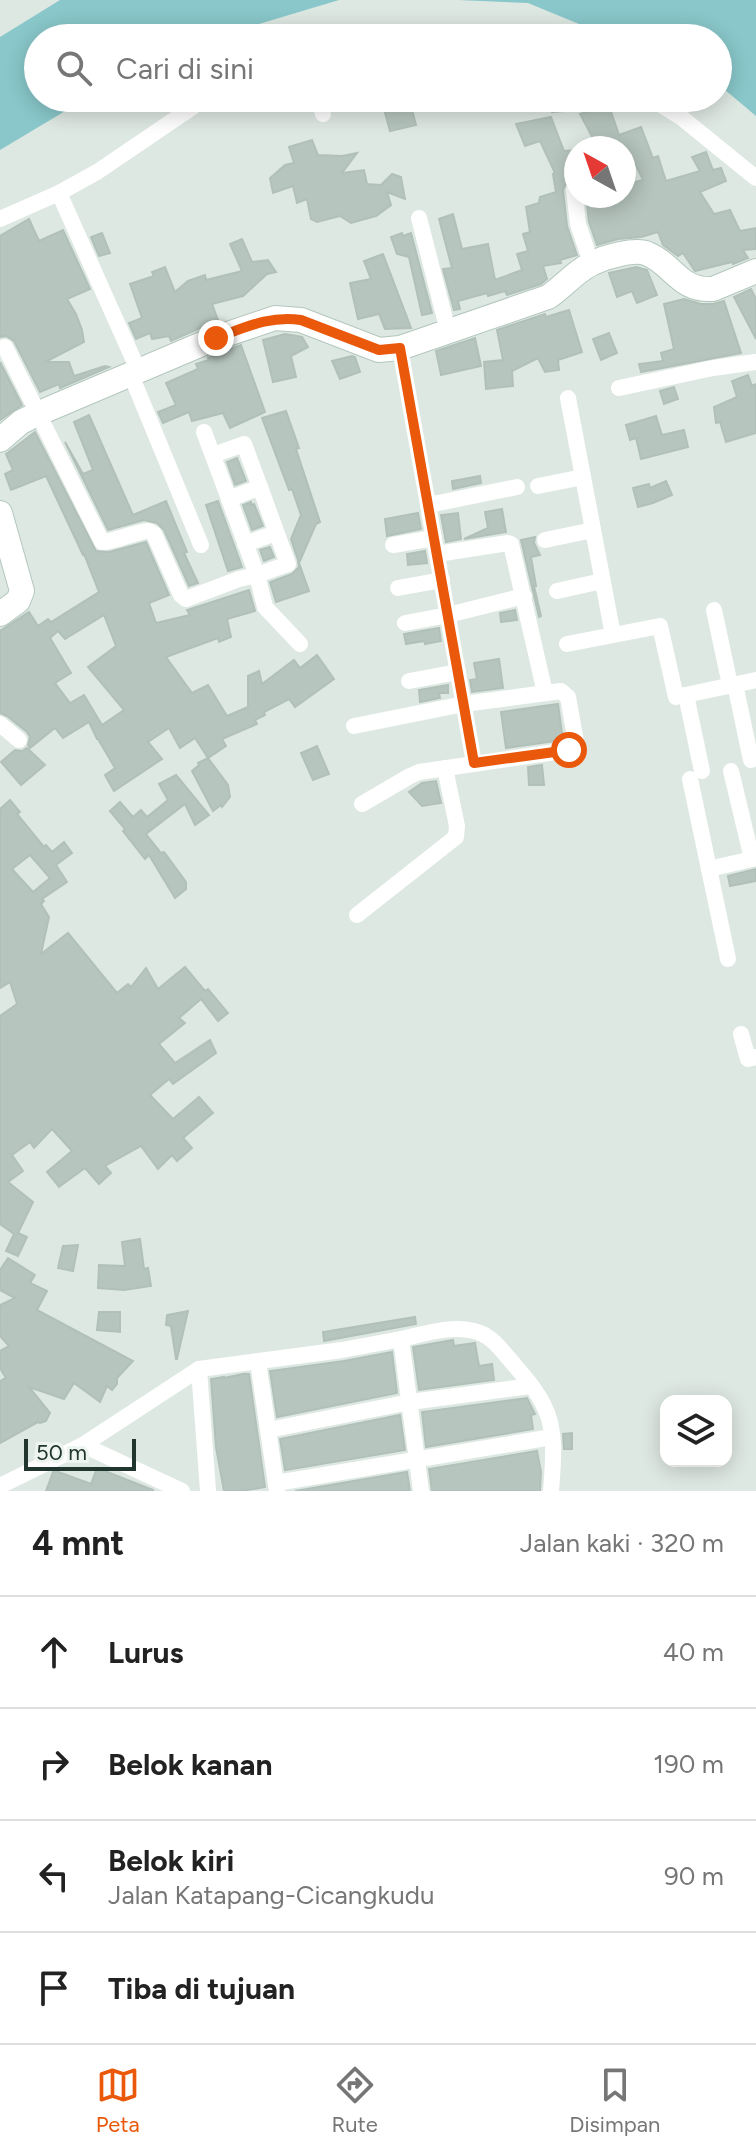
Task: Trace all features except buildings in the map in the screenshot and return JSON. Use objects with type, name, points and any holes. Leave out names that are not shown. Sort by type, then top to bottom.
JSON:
[{"type":"street","points":[[0,219],[59,193],[132,150],[186,112]]},
{"type":"street","points":[[672,112],[756,178]]},
{"type":"street","points":[[59,193],[135,374],[201,545]]},
{"type":"street","points":[[576,208],[591,263]]},
{"type":"street","points":[[419,218],[448,331]]},
{"type":"street","points":[[0,440],[21,422],[37,414],[216,338],[275,318],[301,320],[379,350],[400,348],[548,297],[591,263],[615,256],[641,252],[653,257],[691,287],[705,289],[713,289],[756,271]]},
{"type":"street","points":[[5,347],[102,542],[150,531],[181,595],[186,599],[288,564],[244,444],[213,455]]},
{"type":"street","points":[[400,348],[474,763]]},
{"type":"street","points":[[619,388],[756,362]]},
{"type":"street","points":[[568,398],[613,635]]},
{"type":"street","points":[[204,432],[257,575],[265,607],[300,644]]},
{"type":"street","points":[[538,486],[583,477]]},
{"type":"street","points":[[229,499],[260,487]]},
{"type":"street","points":[[428,505],[517,487]]},
{"type":"street","points":[[0,513],[22,591],[18,601],[0,614]]},
{"type":"street","points":[[545,540],[593,530]]},
{"type":"street","points":[[245,544],[276,533]]},
{"type":"street","points":[[393,545],[509,543],[545,693]]},
{"type":"street","points":[[398,588],[442,580]]},
{"type":"street","points":[[557,591],[602,581]]},
{"type":"street","points":[[405,623],[524,596]]},
{"type":"street","points":[[714,610],[751,760]]},
{"type":"street","points":[[567,644],[660,626],[676,697],[756,680]]},
{"type":"street","points":[[409,681],[458,672]]},
{"type":"street","points":[[354,726],[464,704],[561,691],[566,694],[576,742],[569,750],[474,763],[410,776],[362,804]]},
{"type":"street","points":[[686,695],[709,869],[728,959]]},
{"type":"street","points":[[0,724],[19,740]]},
{"type":"street","points":[[357,915],[456,837],[457,826],[445,768]]},
{"type":"street","points":[[709,869],[755,863],[731,771]]},
{"type":"street","points":[[741,1034],[748,1059],[756,1057]]},
{"type":"street","points":[[0,1486],[83,1445],[199,1369],[342,1350],[455,1329],[484,1334],[497,1344],[545,1406],[552,1437],[551,1491]]},
{"type":"street","points":[[401,1339],[421,1491]]},
{"type":"street","points":[[258,1362],[276,1487],[416,1459],[552,1437]]},
{"type":"street","points":[[199,1369],[208,1491]]},
{"type":"street","points":[[268,1430],[410,1402],[531,1386]]},
{"type":"street","points":[[83,1445],[182,1491]]},
{"type":"water","points":[[60,0],[339,0],[259,24],[24,24],[24,112],[64,112],[0,150],[0,37]]},
{"type":"water","points":[[458,0],[756,0],[756,116],[732,96],[732,24],[579,24],[528,3]]},
{"type":"route","points":[[216,338],[259,322],[289,318],[379,350],[400,348],[474,763],[569,750]]}]
